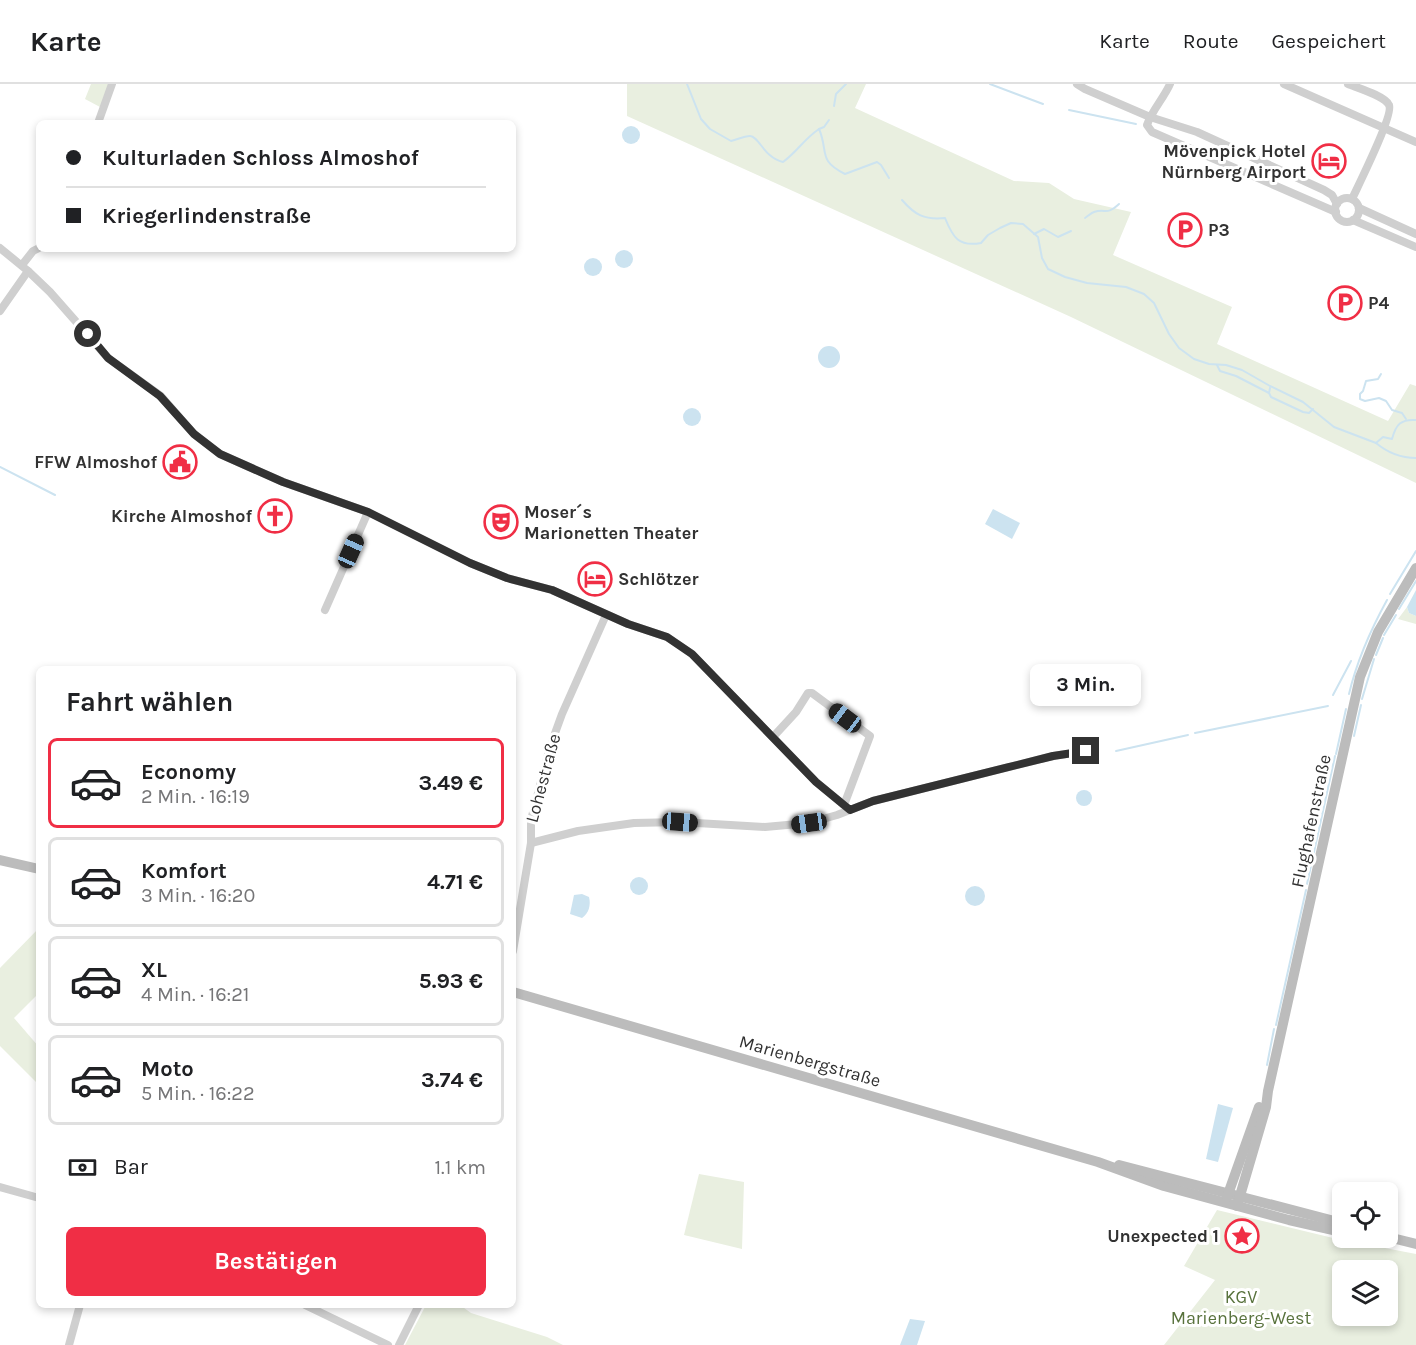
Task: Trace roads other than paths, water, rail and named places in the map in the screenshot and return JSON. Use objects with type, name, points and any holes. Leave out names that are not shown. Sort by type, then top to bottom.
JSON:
[{"type":"main road","name":"Flughafenstraße","points":[[1233,1199],[1266,1107],[1360,677],[1378,632],[1416,568]]},
{"type":"main road","points":[[0,860],[36,868]]},
{"type":"main road","name":"Marienbergstraße","points":[[516,993],[1098,1162],[1127,1166],[1332,1229]]},
{"type":"main road","name":"Marienbergstraße","points":[[1233,1199],[1332,1221]]},
{"type":"main road","points":[[1398,1240],[1416,1244]]},
{"type":"street","points":[[99,120],[112,84]]},
{"type":"street","points":[[1077,84],[1085,90],[1150,117],[1197,132],[1324,190],[1332,195],[1342,220],[1353,220],[1416,246]]},
{"type":"street","points":[[1170,84],[1165,96],[1150,117],[1147,125],[1152,132],[1337,208]]},
{"type":"street","points":[[1284,84],[1299,87],[1416,142]]},
{"type":"street","points":[[1348,84],[1384,99],[1389,104],[1390,114],[1352,199]]},
{"type":"street","points":[[1337,208],[1346,198],[1352,199],[1359,208],[1358,215],[1353,220]]},
{"type":"street","points":[[1359,208],[1416,234]]},
{"type":"street","points":[[0,248],[25,268],[57,300],[108,358],[160,396],[194,434],[220,454],[277,480],[368,512],[470,563],[507,578],[552,590],[628,624],[667,637],[692,654],[816,782],[847,807]]},
{"type":"street","points":[[0,311],[33,251],[36,250]]},
{"type":"street","points":[[325,609],[368,512]]},
{"type":"street","name":"Lohestraße","points":[[516,933],[531,843],[531,820],[554,733],[606,615]]},
{"type":"street","points":[[773,737],[808,693],[812,693],[870,736],[847,807]]},
{"type":"street","points":[[531,843],[578,831],[645,822],[750,827],[780,827],[809,823],[847,807],[1053,756],[1086,751]]},
{"type":"street","points":[[0,1187],[36,1197]]},
{"type":"street","points":[[69,1345],[79,1308]]},
{"type":"street","points":[[311,1308],[388,1345]]},
{"type":"street","points":[[399,1345],[418,1308]]},
{"type":"water","points":[[627,126],[635,126],[640,131],[638,142],[627,144],[622,139],[622,131]]},
{"type":"water","points":[[624,250],[630,253],[633,259],[630,265],[624,268],[618,265],[615,259],[618,253]]},
{"type":"water","points":[[593,258],[599,261],[602,267],[599,273],[593,276],[587,273],[584,267],[587,261]]},
{"type":"water","points":[[829,346],[837,349],[840,357],[837,365],[829,368],[821,365],[818,357],[821,349]]},
{"type":"water","points":[[692,408],[698,411],[701,417],[698,423],[692,426],[686,423],[683,417],[686,411]]},
{"type":"water","points":[[993,509],[1020,523],[1012,539],[985,524]]},
{"type":"water","points":[[1416,590],[1416,616],[1409,613],[1407,607]]},
{"type":"water","points":[[1084,790],[1090,792],[1092,798],[1090,804],[1084,806],[1078,804],[1076,798],[1078,792]]},
{"type":"water","points":[[639,877],[645,880],[648,886],[645,892],[639,895],[633,892],[630,886],[633,880]]},
{"type":"water","points":[[975,886],[982,889],[985,896],[982,903],[975,906],[968,903],[965,896],[968,889]]},
{"type":"water","points":[[582,894],[589,897],[590,903],[588,911],[582,918],[570,914],[574,895]]},
{"type":"water","points":[[1218,1104],[1233,1108],[1218,1162],[1206,1159]]},
{"type":"water","points":[[910,1319],[925,1321],[917,1345],[900,1345]]},
{"type":"waterway","points":[[687,84],[701,119],[710,129],[731,141],[748,136],[753,137],[771,156],[783,162],[819,129],[827,160],[836,169],[845,174],[877,162],[889,178]]},
{"type":"waterway","points":[[834,106],[836,94],[846,84]]},
{"type":"waterway","points":[[990,84],[1043,104]]},
{"type":"waterway","points":[[1069,110],[1136,124]]},
{"type":"waterway","points":[[819,129],[824,127],[829,120]]},
{"type":"waterway","points":[[902,200],[921,215],[945,218],[954,236],[967,244],[981,243],[988,235],[1011,223],[1023,224],[1038,237],[1042,258],[1048,269],[1087,283],[1126,287],[1144,294],[1154,303],[1169,334],[1179,348],[1194,359],[1242,370],[1303,402],[1334,427],[1376,443],[1383,437],[1392,439],[1397,426],[1406,420],[1416,420]]},
{"type":"waterway","points":[[1085,218],[1094,212],[1109,211],[1119,204]]},
{"type":"waterway","points":[[1034,234],[1044,229],[1058,237],[1071,231]]},
{"type":"waterway","points":[[1217,365],[1220,371],[1236,376],[1269,393]]},
{"type":"waterway","points":[[1381,374],[1378,379],[1366,381],[1360,399],[1365,401],[1379,398],[1386,401],[1392,410],[1402,413],[1406,419]]},
{"type":"waterway","points":[[1270,388],[1271,397],[1303,412],[1309,413],[1313,409]]},
{"type":"waterway","points":[[1376,443],[1395,454],[1416,458]]},
{"type":"waterway","points":[[0,467],[55,495]]},
{"type":"waterway","points":[[1390,594],[1416,551]]},
{"type":"waterway","points":[[1399,609],[1416,581]]},
{"type":"waterway","points":[[1349,694],[1365,646],[1387,600]]},
{"type":"waterway","points":[[1384,635],[1396,615]]},
{"type":"waterway","points":[[1376,655],[1383,638]]},
{"type":"waterway","points":[[1362,699],[1374,659]]},
{"type":"waterway","points":[[1333,695],[1351,661]]},
{"type":"waterway","points":[[1354,736],[1361,705]]},
{"type":"waterway","points":[[1195,733],[1328,706]]},
{"type":"waterway","points":[[1336,754],[1346,709]]},
{"type":"waterway","points":[[1116,751],[1188,735]]},
{"type":"waterway","points":[[1307,884],[1335,756]]},
{"type":"waterway","points":[[1276,1025],[1306,890]]},
{"type":"waterway","points":[[1267,1065],[1274,1029]]},
{"type":"place","name":"Mövenpick Hotel Nürnberg Airport","points":[[1329,161]]},
{"type":"place","name":"P3","points":[[1185,230]]},
{"type":"place","name":"P4","points":[[1345,303]]},
{"type":"place","name":"FFW Almoshof","points":[[180,462]]},
{"type":"place","name":"Kirche Almoshof","points":[[275,516]]},
{"type":"place","name":"Moser´s Marionetten Theater","points":[[501,522]]},
{"type":"place","name":"Schlötzer","points":[[595,579]]},
{"type":"place","name":"Unexpected 1","points":[[1242,1236]]},
{"type":"park label","name":"KGV Marienberg-West","points":[[1241,1307]]}]
